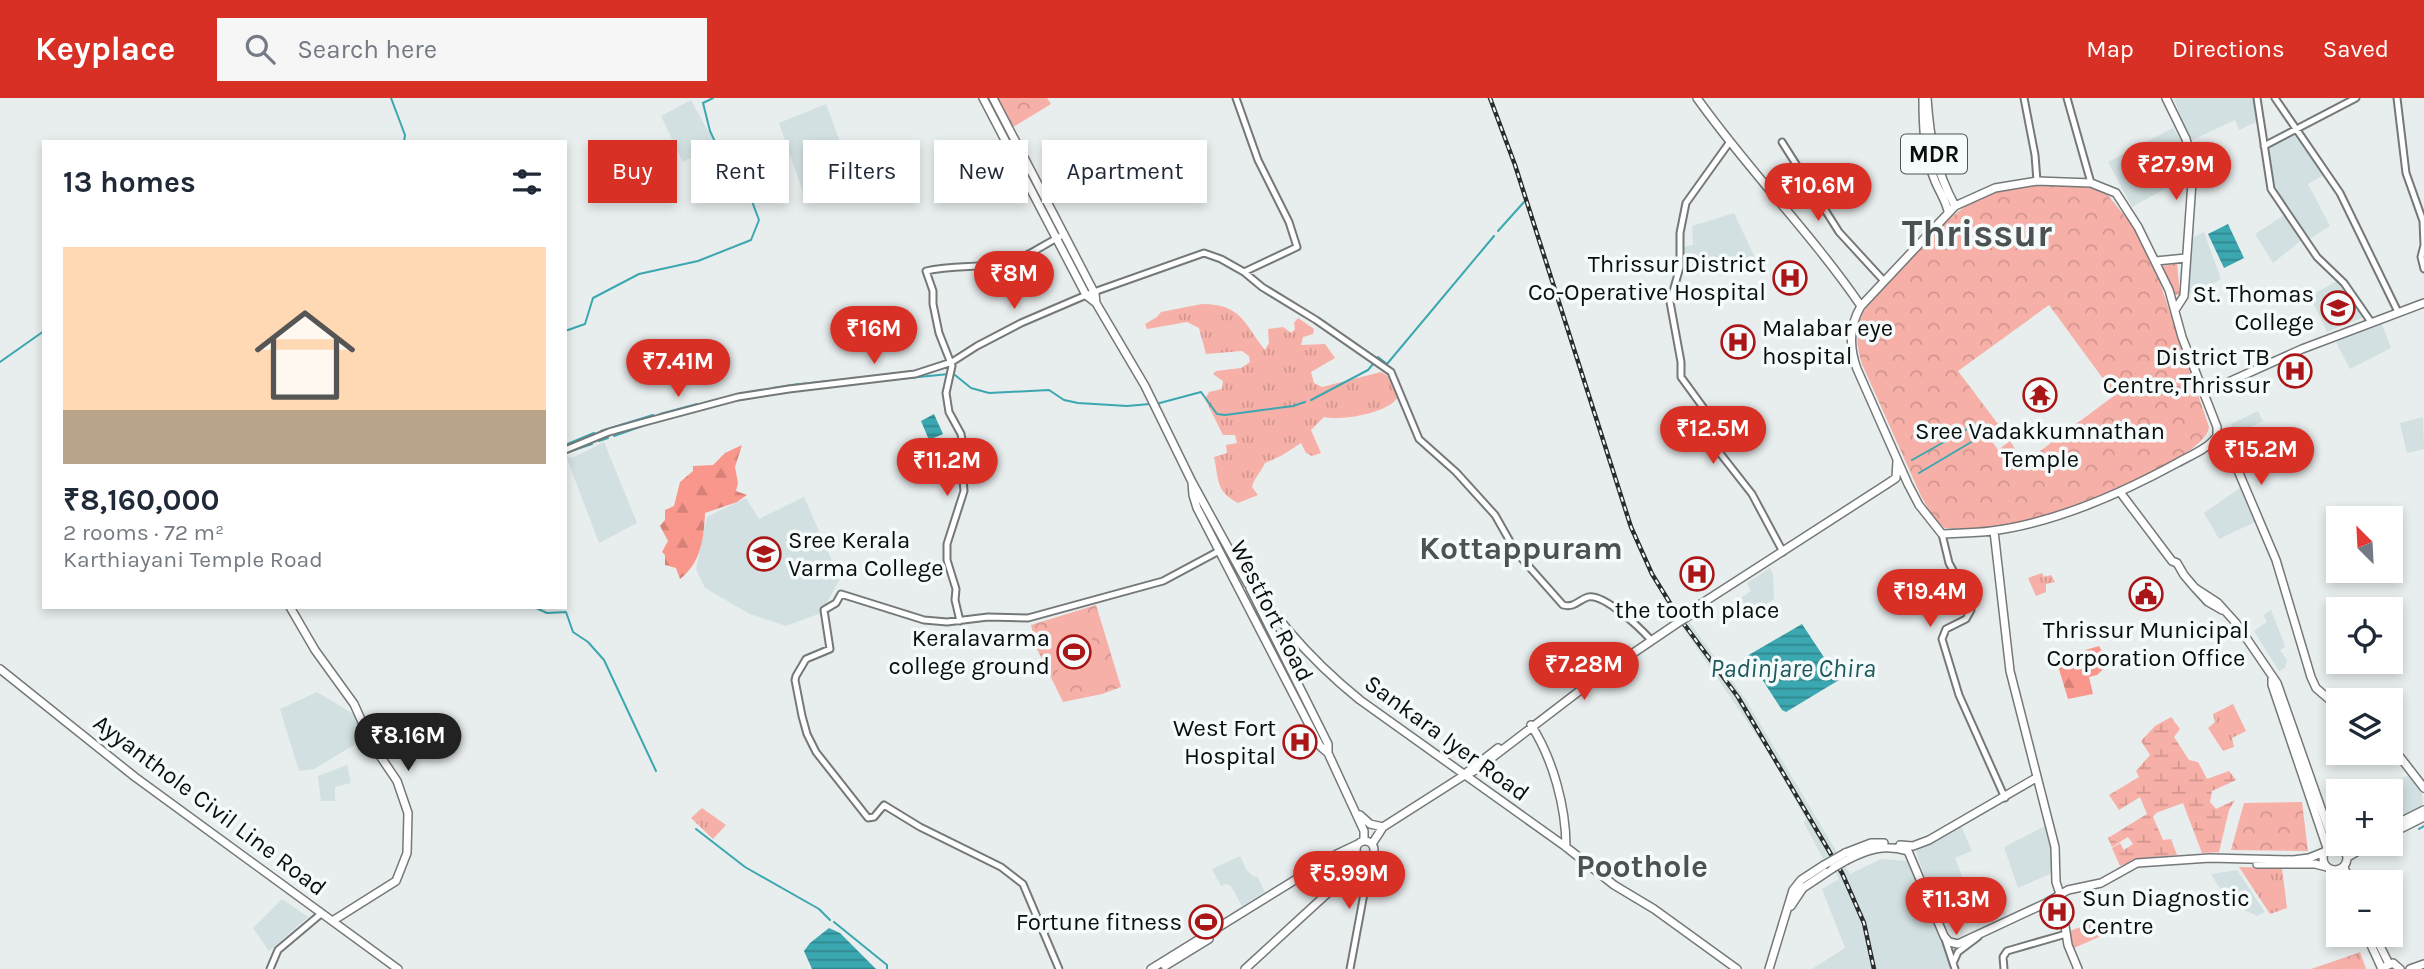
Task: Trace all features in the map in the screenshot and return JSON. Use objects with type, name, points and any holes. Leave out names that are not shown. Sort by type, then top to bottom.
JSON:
[{"type":"main road","points":[[987,98],[1090,293],[1145,386],[1192,482]]},
{"type":"main road","points":[[1697,98],[1729,143],[1796,221],[1861,306]]},
{"type":"main road","points":[[1925,98],[1923,131],[1935,180],[1948,211]]},
{"type":"main road","name":"MDR","points":[[1925,98],[1929,131],[1940,177],[1955,206]]},
{"type":"main road","points":[[2165,98],[2186,139],[2191,158],[2192,182],[2184,296],[2175,310]]},
{"type":"main road","points":[[2037,181],[2091,183],[2116,193],[2138,227],[2169,290],[2217,427],[2217,436],[2211,444],[2120,492],[2085,506],[2021,526],[1994,531],[1942,534],[1920,507],[1906,481],[1898,457],[1857,369],[1851,350],[1852,320],[1861,306],[1955,206],[1981,192],[2037,181]]},
{"type":"main road","points":[[2156,261],[2186,258]]},
{"type":"main road","points":[[2204,393],[2302,349],[2424,303]]},
{"type":"main road","points":[[2217,436],[2228,447],[2276,560],[2316,688],[2326,697]]},
{"type":"main road","points":[[1365,843],[1374,852],[1366,859],[1360,857],[1357,852],[1365,843],[1383,827],[1476,770],[1650,639],[1896,478],[1898,457]]},
{"type":"main road","points":[[1691,612],[1896,483],[1906,481]]},
{"type":"main road","name":"Westfort Road","points":[[1192,482],[1194,500],[1320,746],[1328,753],[1364,831],[1365,843]]},
{"type":"main road","name":"Sankara Iyer Road","points":[[1192,482],[1248,584],[1260,594],[1329,675],[1463,776],[1566,847],[1614,885],[1654,909],[1737,969]]},
{"type":"main road","points":[[2120,492],[2172,561],[2183,570],[2200,596],[2222,610]]},
{"type":"main road","points":[[1994,531],[2007,655],[2055,847],[2056,882],[2068,945],[2078,969]]},
{"type":"main road","points":[[1228,566],[1238,562]]},
{"type":"main road","points":[[1239,588],[1248,584]]},
{"type":"main road","name":"Westfort Road","points":[[1248,584],[1328,744],[1328,753]]},
{"type":"main road","points":[[2195,588],[2212,598],[2236,623],[2277,683],[2326,830]]},
{"type":"main road","points":[[291,609],[315,650],[354,704],[372,744],[397,781],[408,813],[407,853],[401,872],[393,884],[334,920]]},
{"type":"main road","name":"Ayyanthole Civil Line Road","points":[[0,669],[135,777],[398,969]]},
{"type":"main road","points":[[1532,726],[1558,789],[1566,847]]},
{"type":"main road","points":[[2403,760],[2424,787]]},
{"type":"main road","points":[[1769,969],[1793,890],[1801,880],[1824,865],[1871,843],[1908,851],[2036,778]]},
{"type":"main road","points":[[1354,808],[1370,824],[1383,827]]},
{"type":"main road","points":[[2403,820],[2424,810]]},
{"type":"main road","points":[[2403,828],[2424,817]]},
{"type":"main road","points":[[1151,969],[1337,854],[1365,843]]},
{"type":"main road","points":[[1908,851],[1944,936],[1952,943],[1960,944],[2071,889],[2101,883],[2127,867],[2147,861],[2210,858],[2293,860],[2315,857],[2326,851]]},
{"type":"main road","points":[[1160,969],[1340,858],[1344,852]]},
{"type":"main road","points":[[2326,856],[2323,860],[2330,869]]},
{"type":"main road","points":[[1245,969],[1330,891],[1360,857]]},
{"type":"main road","points":[[1783,922],[1803,888],[1846,857]]},
{"type":"main road","points":[[2345,870],[2348,857]]},
{"type":"main road","points":[[2060,894],[2094,891],[2137,868],[2156,864],[2209,862],[2315,864],[2330,869],[2344,867]]},
{"type":"main road","points":[[2373,947],[2385,967]]},
{"type":"main road","points":[[2378,947],[2385,967]]},
{"type":"main road","points":[[2385,967],[2396,964],[2400,969]]},
{"type":"main road","points":[[2410,969],[2424,964]]},
{"type":"street","points":[[1236,98],[1258,160],[1289,222],[1297,247],[1244,272]]},
{"type":"street","points":[[2024,98],[2037,181]]},
{"type":"street","points":[[2067,98],[2091,183]]},
{"type":"street","points":[[2257,98],[2271,188],[2317,257],[2344,283],[2371,322]]},
{"type":"street","points":[[2275,98],[2340,194],[2398,313]]},
{"type":"street","points":[[2264,146],[2356,98]]},
{"type":"street","points":[[2397,98],[2406,173],[2423,221],[2424,245],[2421,257],[2424,269]]},
{"type":"street","points":[[1782,142],[1839,232],[1884,281]]},
{"type":"street","points":[[1729,143],[1694,191],[1685,210],[1679,243],[1680,267],[1670,302],[1684,382],[1716,425],[1716,430],[1709,437],[1712,443],[1752,494],[1783,552]]},
{"type":"street","points":[[960,621],[955,600],[956,589],[947,560],[947,544],[965,481],[961,434],[949,412],[946,397],[952,362],[939,333],[934,314],[933,291],[926,271],[947,266],[983,266],[1007,262],[1021,258],[1059,236]]},
{"type":"street","points":[[567,449],[609,432],[712,403],[789,389],[905,376],[952,362],[1021,323],[1090,293],[1204,253],[1244,272],[1262,287],[1377,360],[1391,372],[1419,439],[1455,472],[1495,515],[1516,552],[1563,605],[1576,605],[1588,597],[1597,598],[1621,612],[1650,639]]},
{"type":"street","points":[[1942,534],[1949,563],[1969,600],[1971,610],[1966,619],[1946,629],[1942,639],[1959,695],[2005,798]]},
{"type":"street","points":[[1059,969],[1023,884],[1001,867],[920,827],[884,805],[874,817],[869,818],[813,747],[804,725],[795,680],[806,659],[830,649],[824,610],[836,603],[841,594],[923,620],[960,621],[1045,615],[1163,580],[1219,551]]},
{"type":"street","points":[[1350,969],[1371,856]]},
{"type":"street","points":[[270,969],[278,950],[322,913]]},
{"type":"street","points":[[1954,961],[1958,951],[1986,930]]},
{"type":"street","points":[[2004,969],[2003,957],[2007,951],[2066,934]]},
{"type":"street","points":[[1944,936],[1955,969]]},
{"type":"shaded area","points":[[2174,98],[2257,98],[2256,122],[2239,130],[2235,120],[2190,141]]},
{"type":"shaded area","points":[[691,100],[713,140],[691,140],[691,158],[683,162],[677,149],[677,140],[672,140],[661,116]]},
{"type":"shaded area","points":[[826,104],[839,140],[803,140],[803,192],[789,152],[789,140],[785,140],[779,123]]},
{"type":"shaded area","points":[[2173,128],[2185,147],[2186,177],[2132,207],[2108,162]]},
{"type":"shaded area","points":[[2296,131],[2324,175],[2308,184],[2330,226],[2308,240],[2276,192],[2265,146]]},
{"type":"shaded area","points":[[1734,213],[1755,258],[1726,269],[1700,273],[1698,267],[1685,269],[1681,247],[1693,245],[1692,226]]},
{"type":"shaded area","points":[[2286,214],[2303,239],[2273,263],[2255,234]]},
{"type":"shaded area","points":[[2204,232],[2221,279],[2195,293],[2187,293],[2190,239]]},
{"type":"shaded area","name":"St. Thomas College","points":[[2337,281],[2344,286],[2364,317],[2327,332],[2310,296]]},
{"type":"shaded area","points":[[2381,322],[2391,348],[2350,369],[2336,342],[2338,337]]},
{"type":"shaded area","points":[[2258,411],[2263,421],[2236,434],[2231,424]]},
{"type":"shaded area","points":[[2423,417],[2424,449],[2407,453],[2400,423]]},
{"type":"shaded area","points":[[604,442],[637,523],[599,543],[567,456],[572,458]]},
{"type":"shaded area","points":[[2240,488],[2257,521],[2219,539],[2204,513]]},
{"type":"shaded area","name":"Sree Kerala Varma College","points":[[804,497],[840,579],[821,613],[786,626],[750,614],[705,588],[696,569],[707,517],[746,498],[759,519]]},
{"type":"shaded area","points":[[1770,568],[1774,599],[1754,612],[1748,620],[1739,605],[1742,603],[1739,599],[1751,591],[1747,583]]},
{"type":"shaded area","points":[[2271,610],[2285,647],[2280,650],[2287,660],[2285,668],[2279,671],[2254,631],[2267,622],[2263,615]]},
{"type":"shaded area","points":[[1688,620],[1746,700],[1850,874],[1881,859],[1908,861],[1952,969],[1812,969],[1845,948],[1822,889],[1839,879],[1833,866],[1828,868],[1804,823],[1806,819],[1770,755],[1681,625]]},
{"type":"shaded area","points":[[317,692],[355,715],[364,739],[314,769],[299,771],[280,709]]},
{"type":"shaded area","points":[[347,765],[351,783],[335,787],[335,801],[321,801],[318,776]]},
{"type":"shaded area","points":[[2409,775],[2422,792],[2423,804],[2420,809],[2403,817],[2403,779],[2400,779]]},
{"type":"shaded area","points":[[2047,825],[2053,861],[2052,873],[2018,888],[2004,847]]},
{"type":"shaded area","points":[[1961,826],[1972,851],[1955,858],[1964,881],[1931,894],[1916,851]]},
{"type":"shaded area","points":[[1240,856],[1247,871],[1254,877],[1257,876],[1265,892],[1242,906],[1231,886],[1221,886],[1212,869]]},
{"type":"shaded area","points":[[2237,870],[2265,912],[2257,916],[2228,902],[2211,874]]},
{"type":"shaded area","points":[[1996,888],[2006,914],[1991,921],[1980,895]]},
{"type":"shaded area","points":[[282,899],[308,917],[269,951],[253,928]]},
{"type":"green space","points":[[998,98],[1047,98],[1051,104],[1013,127]]},
{"type":"green space","points":[[2034,184],[2092,187],[2106,193],[2134,227],[2160,283],[2209,427],[2202,440],[2184,454],[2158,469],[2097,496],[2015,523],[1975,529],[1944,528],[1932,515],[1921,496],[1862,364],[1857,340],[1859,323],[1868,305],[1894,273],[1961,210],[1987,196]],"holes":[[[2049,305],[2115,395],[2024,463],[2010,441],[1998,450],[1986,432],[1998,424],[1958,371]]]},
{"type":"green space","points":[[2177,263],[2180,296],[2175,294],[2162,266]]},
{"type":"green space","points":[[1202,304],[1226,308],[1241,317],[1265,350],[1269,343],[1268,329],[1283,327],[1291,333],[1298,318],[1314,329],[1313,334],[1303,337],[1301,345],[1325,344],[1335,358],[1311,372],[1314,383],[1322,387],[1381,372],[1388,376],[1397,398],[1384,408],[1364,415],[1324,417],[1311,430],[1321,453],[1312,456],[1306,453],[1301,443],[1265,463],[1252,487],[1258,495],[1238,503],[1222,489],[1214,457],[1227,453],[1226,445],[1237,443],[1235,435],[1223,435],[1205,399],[1209,392],[1222,389],[1223,381],[1213,374],[1216,371],[1241,368],[1250,362],[1249,356],[1242,351],[1206,354],[1199,328],[1187,322],[1147,329],[1145,324],[1161,312]]},
{"type":"green space","points":[[742,445],[735,467],[738,483],[736,491],[747,495],[737,502],[705,513],[697,558],[680,579],[676,568],[665,565],[665,555],[662,552],[668,541],[660,526],[665,520],[665,510],[674,506],[680,482],[693,471],[693,466],[713,465],[725,453]]},
{"type":"green space","points":[[2042,573],[2044,577],[2051,575],[2055,582],[2046,584],[2046,592],[2036,596],[2028,578]]},
{"type":"green space","points":[[1096,605],[1121,687],[1063,702],[1037,649],[1031,625]]},
{"type":"green space","name":"Keralavarma college ground","points":[[1084,615],[1104,676],[1064,689],[1044,629]]},
{"type":"green space","points":[[2099,646],[2109,664],[2097,675],[2089,677],[2093,694],[2068,699],[2058,666],[2080,658],[2079,652]]},
{"type":"green space","points":[[2233,704],[2246,731],[2232,738],[2234,747],[2223,751],[2208,728],[2215,722],[2213,714]]},
{"type":"green space","points":[[2171,717],[2180,729],[2174,737],[2189,760],[2198,762],[2207,779],[2229,771],[2236,780],[2212,791],[2210,802],[2216,809],[2235,800],[2229,810],[2219,852],[2202,853],[2183,803],[2156,813],[2153,817],[2163,840],[2171,839],[2177,855],[2142,858],[2120,866],[2112,848],[2120,843],[2124,850],[2133,844],[2128,837],[2112,847],[2108,838],[2147,814],[2140,797],[2119,810],[2109,795],[2139,777],[2136,771],[2150,755],[2141,741],[2155,726]]},
{"type":"green space","points":[[2302,802],[2308,851],[2231,850],[2244,803]]},
{"type":"green space","points":[[702,808],[726,825],[713,839],[691,818]]},
{"type":"green space","points":[[2239,867],[2282,868],[2287,908],[2270,914]]},
{"type":"green space","points":[[2102,920],[2108,933],[2074,948],[2069,931]]},
{"type":"green space","points":[[2360,952],[2366,969],[2311,969],[2355,954]]},
{"type":"water","points":[[2228,224],[2244,258],[2224,268],[2208,234]]},
{"type":"water","points":[[934,414],[943,434],[929,440],[921,421]]},
{"type":"water","name":"Padinjare Chira","points":[[1802,624],[1839,680],[1786,712],[1782,710],[1747,656]]},
{"type":"water","points":[[829,928],[840,933],[876,969],[812,969],[804,951]]},
{"type":"waterway","points":[[391,98],[405,135],[404,140]]},
{"type":"waterway","points":[[567,330],[585,324],[593,298],[639,274],[698,261],[751,240],[759,220],[741,172],[716,144],[710,131],[703,103],[713,98]]},
{"type":"waterway","points":[[1498,231],[1524,202]]},
{"type":"waterway","points":[[1376,359],[1378,357],[1387,364],[1494,236]]},
{"type":"waterway","points":[[0,362],[42,332]]},
{"type":"waterway","points":[[1311,400],[1368,370],[1373,364]]},
{"type":"waterway","points":[[868,382],[949,374]]},
{"type":"waterway","points":[[955,375],[971,388],[989,393],[1049,390],[1064,400],[1078,403],[1127,406],[1150,404]]},
{"type":"waterway","points":[[801,384],[859,378]]},
{"type":"waterway","points":[[773,388],[799,384]]},
{"type":"waterway","points":[[740,394],[769,389]]},
{"type":"waterway","points":[[1156,404],[1201,392],[1217,414],[1225,415],[1305,402]]},
{"type":"waterway","points":[[734,401],[751,398]]},
{"type":"waterway","points":[[704,403],[719,399]]},
{"type":"waterway","points":[[660,414],[697,404]]},
{"type":"waterway","points":[[601,431],[653,415]]},
{"type":"waterway","points":[[614,436],[651,423]]},
{"type":"waterway","points":[[1912,460],[1969,428]]},
{"type":"waterway","points":[[567,444],[594,433]]},
{"type":"waterway","points":[[599,441],[608,438]]},
{"type":"waterway","points":[[1919,473],[1973,441]]},
{"type":"waterway","points":[[567,452],[592,444]]},
{"type":"waterway","points":[[538,609],[547,613],[566,612],[573,632],[588,642],[604,660],[656,771]]},
{"type":"waterway","points":[[2419,829],[2424,826]]},
{"type":"waterway","points":[[696,829],[745,867],[819,909],[830,920]]},
{"type":"waterway","points":[[834,922],[887,965],[887,969]]},
{"type":"railway","points":[[1490,98],[1515,165],[1631,527],[1652,574],[1678,616],[1738,697],[1842,873],[1864,923],[1874,969]]},
{"type":"place","name":"Thrissur District Co-Operative Hospital","points":[[1790,278]]},
{"type":"place","name":"St. Thomas College","points":[[2338,308]]},
{"type":"place","name":"Malabar eye hospital","points":[[1738,342]]},
{"type":"place","name":"District TB Centre,Thrissur","points":[[2295,371]]},
{"type":"place","name":"Sree Vadakkumnathan Temple","points":[[2040,395]]},
{"type":"place","name":"Sree Kerala Varma College","points":[[764,554]]},
{"type":"place","name":"the tooth place","points":[[1697,574]]},
{"type":"place","name":"Thrissur Municipal Corporation Office","points":[[2146,594]]},
{"type":"place","name":"Keralavarma college ground","points":[[1074,652]]},
{"type":"place","name":"West Fort Hospital","points":[[1300,742]]},
{"type":"place","name":"Sun Diagnostic Centre","points":[[2057,912]]},
{"type":"place","name":"Fortune fitness","points":[[1206,922]]},
{"type":"district","name":"Thrissur","points":[[1977,233]]},
{"type":"district","name":"Kottappuram","points":[[1521,548]]},
{"type":"district","name":"Poothole","points":[[1642,866]]}]
